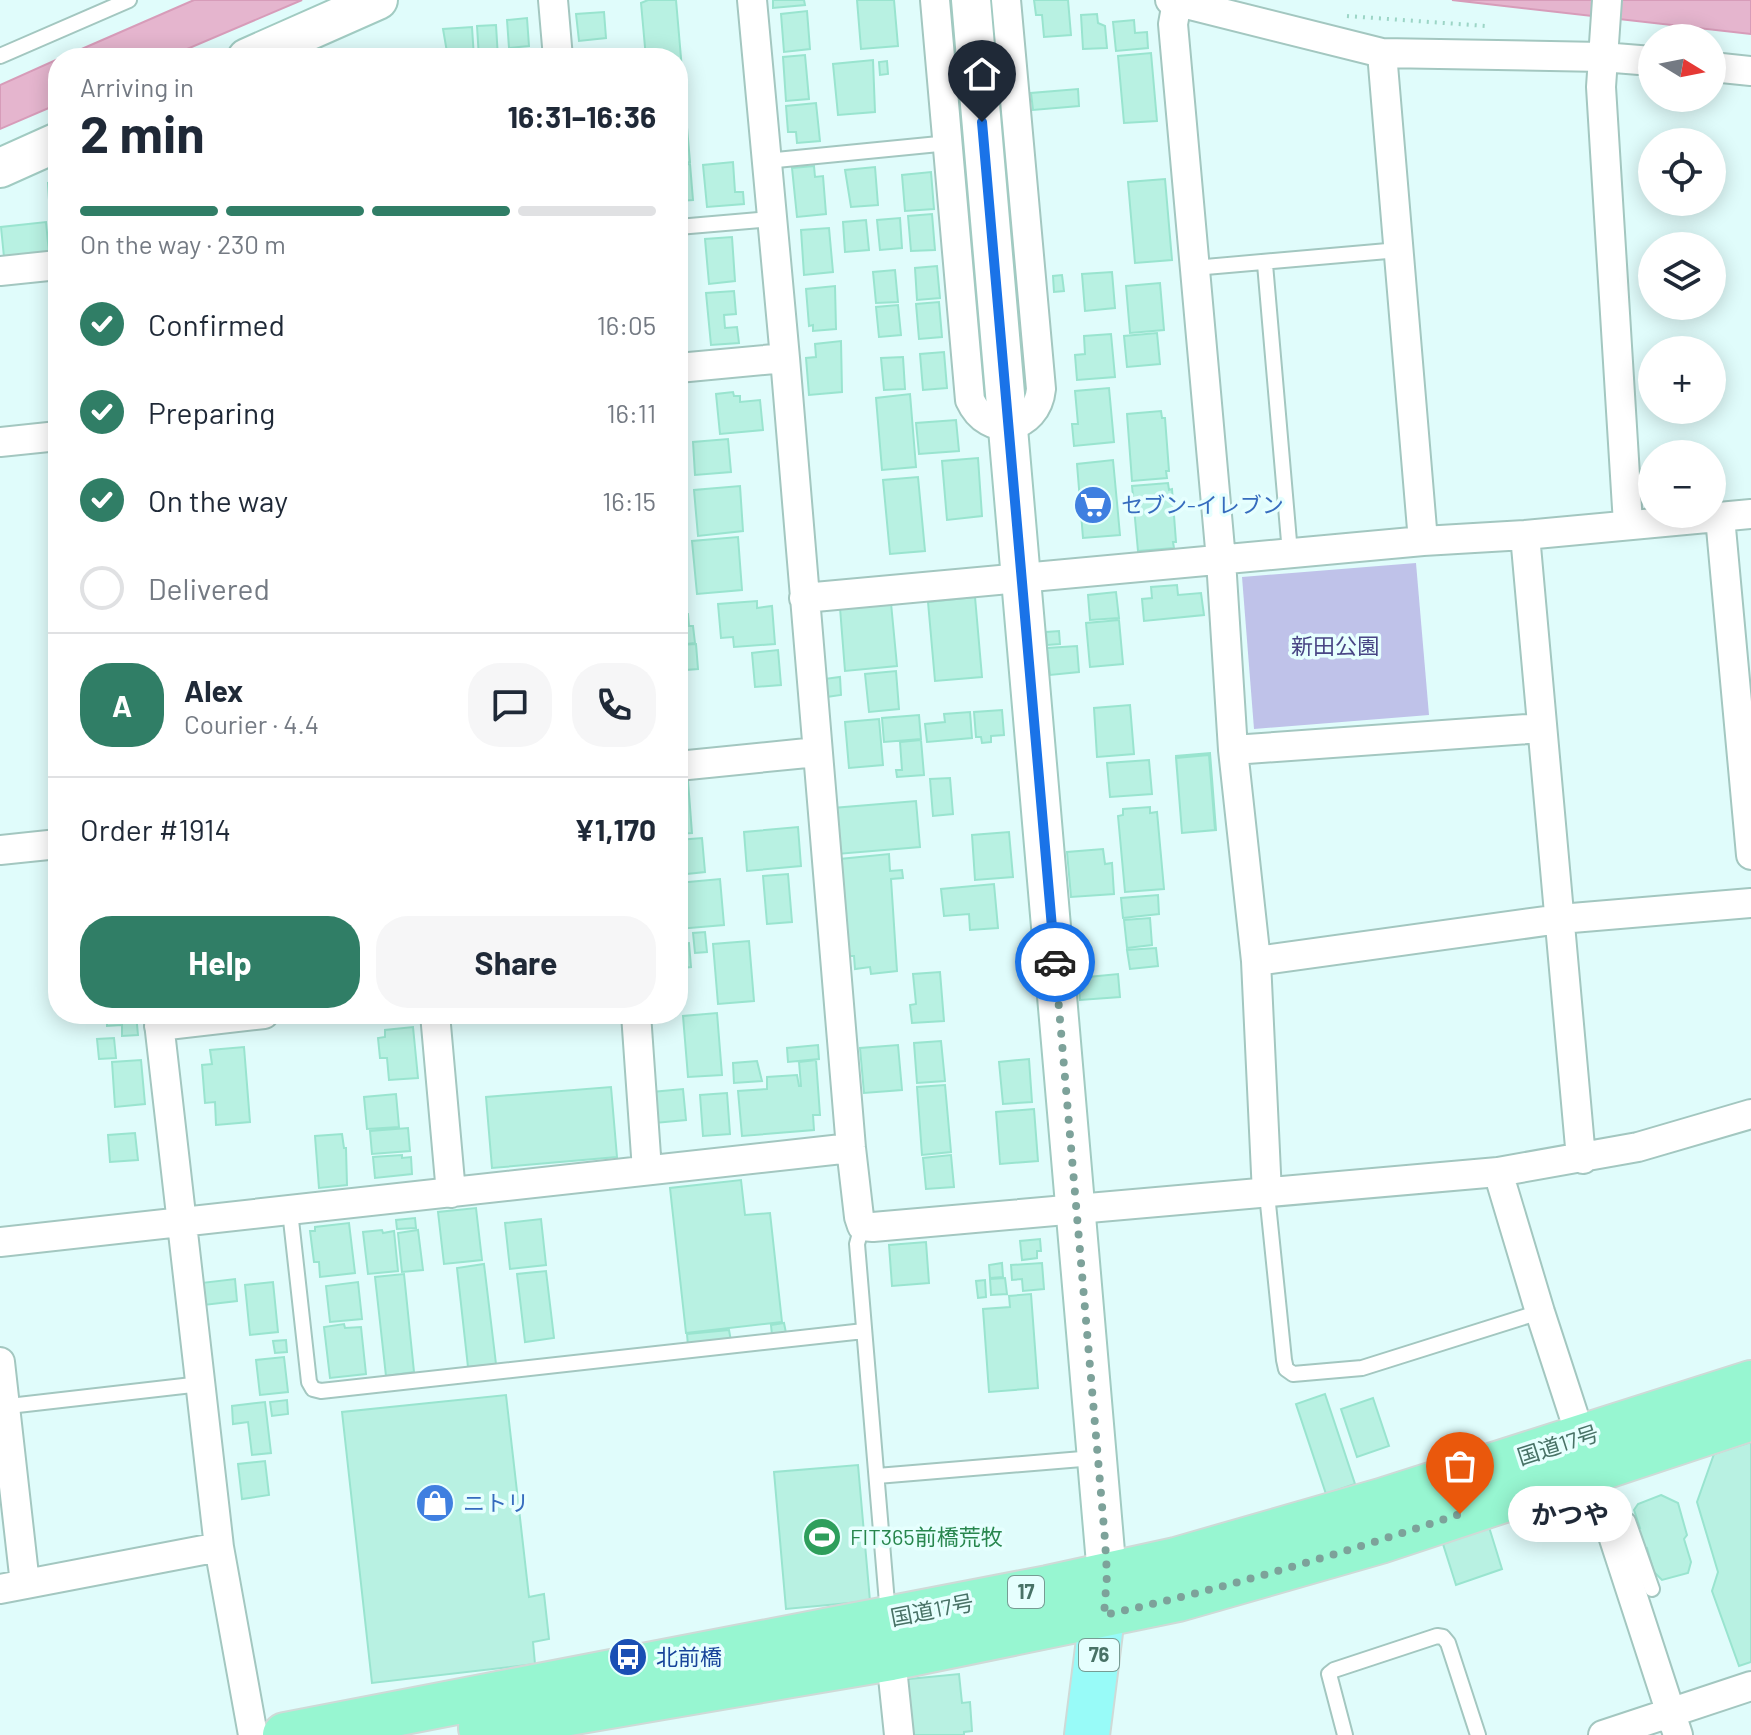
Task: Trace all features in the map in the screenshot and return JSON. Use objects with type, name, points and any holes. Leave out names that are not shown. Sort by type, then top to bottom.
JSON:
[{"type":"highway","name":"国道17号","points":[[445,1735],[1106,1595],[1178,1599],[1380,1541],[1751,1383]]},
{"type":"highway","name":"国道17号","points":[[1587,1453],[1751,1418]]},
{"type":"highway","name":"国道17号","points":[[285,1735],[890,1639]]},
{"type":"main road","name":"76","points":[[1087,1735],[1106,1595]]},
{"type":"street","points":[[270,48],[378,0]]},
{"type":"street","points":[[553,0],[557,48]]},
{"type":"street","points":[[752,0],[851,1148],[862,1226],[1498,1172],[1583,1159],[1663,1141],[1751,1114]]},
{"type":"street","points":[[935,0],[970,400],[983,420],[992,425],[1008,425],[1030,415],[1040,402],[1041,389],[1006,0]]},
{"type":"street","points":[[971,0],[1098,1458],[1106,1595]]},
{"type":"street","points":[[1267,1194],[1256,961],[1233,750],[1221,560],[1173,24],[1174,1],[1382,53],[1638,60]]},
{"type":"street","points":[[1606,11],[1601,87],[1628,524]]},
{"type":"street","points":[[1382,53],[1423,541]]},
{"type":"street","points":[[1726,68],[1751,71]]},
{"type":"street","points":[[0,168],[48,146]]},
{"type":"street","points":[[0,271],[48,266]]},
{"type":"street","points":[[688,367],[785,358]]},
{"type":"street","points":[[0,442],[48,437]]},
{"type":"street","points":[[1726,516],[1751,514]]},
{"type":"street","points":[[804,598],[1638,523]]},
{"type":"street","points":[[1721,528],[1751,855]]},
{"type":"street","points":[[1525,535],[1583,1159]]},
{"type":"street","points":[[1233,750],[1542,728]]},
{"type":"street","points":[[688,765],[817,752]]},
{"type":"street","points":[[0,850],[48,845]]},
{"type":"street","points":[[1256,961],[1560,919],[1751,903]]},
{"type":"street","points":[[158,1024],[219,1547],[253,1735]]},
{"type":"street","points":[[436,1024],[451,1193]]},
{"type":"street","points":[[637,1024],[647,1170]]},
{"type":"street","points":[[0,1242],[851,1148]]},
{"type":"street","points":[[1498,1172],[1540,1312],[1675,1723]]},
{"type":"street","points":[[0,1362],[12,1586],[219,1547]]},
{"type":"street","points":[[890,1639],[899,1735]]},
{"type":"street","points":[[1603,1735],[1675,1723],[1751,1686]]},
{"type":"lane","points":[[0,56],[129,0]]},
{"type":"lane","points":[[766,161],[949,143]]},
{"type":"lane","points":[[688,226],[771,219]]},
{"type":"lane","points":[[1194,268],[1399,250]]},
{"type":"lane","points":[[1265,264],[1290,553]]},
{"type":"lane","points":[[1267,1194],[1284,1360],[1286,1369],[1293,1374],[1362,1368],[1540,1312]]},
{"type":"lane","points":[[290,1211],[309,1382],[313,1389],[321,1391],[864,1331]]},
{"type":"lane","points":[[862,1226],[857,1244],[890,1639]]},
{"type":"lane","points":[[2,1407],[201,1384]]},
{"type":"lane","points":[[877,1476],[1098,1458]]},
{"type":"lane","points":[[1609,1521],[1628,1521],[1652,1589]]},
{"type":"lane","points":[[1345,1735],[1329,1674],[1437,1636],[1448,1643],[1478,1735]]},
{"type":"path","points":[[1343,15],[1497,27]]},
{"type":"green space","name":"新田公園","points":[[1416,563],[1429,715],[1254,729],[1242,577]]},
{"type":"shaded area","points":[[194,0],[302,0],[189,48],[84,48]]},
{"type":"shaded area","points":[[1452,0],[1751,0],[1751,34],[1726,31],[1726,24],[1663,24]]},
{"type":"shaded area","points":[[48,63],[48,108],[0,129],[0,85]]},
{"type":"building","points":[[676,0],[680,48],[645,48],[641,3]]},
{"type":"building","points":[[773,0],[804,0],[805,5],[773,8]]},
{"type":"building","points":[[857,0],[894,0],[898,46],[861,49]]},
{"type":"building","points":[[1034,0],[1068,0],[1071,35],[1044,37],[1042,15],[1036,15]]},
{"type":"building","points":[[807,11],[810,49],[784,52],[781,14]]},
{"type":"building","points":[[604,12],[606,38],[579,41],[576,14]]},
{"type":"building","points":[[1097,14],[1098,23],[1105,26],[1107,48],[1083,49],[1081,15]]},
{"type":"building","points":[[527,18],[529,46],[509,48],[507,20]]},
{"type":"building","points":[[1134,20],[1135,33],[1147,32],[1148,48],[1116,51],[1113,22]]},
{"type":"building","points":[[496,25],[497,48],[478,48],[477,26]]},
{"type":"building","points":[[472,27],[473,48],[446,48],[443,29]]},
{"type":"building","points":[[1151,53],[1157,121],[1124,123],[1118,56]]},
{"type":"building","points":[[805,55],[809,99],[786,101],[783,57]]},
{"type":"building","points":[[873,60],[875,112],[838,115],[833,64]]},
{"type":"building","points":[[887,61],[888,74],[880,75],[879,62]]},
{"type":"building","points":[[1078,89],[1079,106],[1033,110],[1031,93]]},
{"type":"building","points":[[816,103],[820,141],[797,143],[796,132],[788,132],[786,106]]},
{"type":"building","points":[[733,162],[735,192],[743,192],[744,204],[707,207],[703,165]]},
{"type":"building","points":[[690,164],[693,200],[688,200]]},
{"type":"building","points":[[814,166],[815,177],[823,176],[826,214],[797,217],[792,168]]},
{"type":"building","points":[[875,167],[878,205],[851,207],[845,170]]},
{"type":"building","points":[[931,172],[934,209],[905,211],[902,175]]},
{"type":"building","points":[[1165,179],[1172,260],[1135,263],[1128,182]]},
{"type":"building","points":[[932,214],[935,250],[911,251],[908,216]]},
{"type":"building","points":[[900,218],[902,248],[880,250],[877,220]]},
{"type":"building","points":[[866,220],[869,250],[845,252],[843,222]]},
{"type":"building","points":[[46,222],[48,253],[4,257],[1,227]]},
{"type":"building","points":[[829,228],[833,272],[804,275],[801,230]]},
{"type":"building","points":[[732,237],[735,281],[709,284],[705,239]]},
{"type":"building","points":[[937,266],[940,298],[917,300],[915,268]]},
{"type":"building","points":[[895,270],[898,302],[876,303],[873,272]]},
{"type":"building","points":[[1112,272],[1115,308],[1085,311],[1082,274]]},
{"type":"building","points":[[1062,275],[1064,291],[1054,292],[1053,276]]},
{"type":"building","points":[[1160,283],[1164,330],[1130,333],[1126,286]]},
{"type":"building","points":[[835,286],[836,329],[813,331],[813,325],[809,326],[806,289]]},
{"type":"building","points":[[734,291],[736,314],[724,315],[725,328],[737,327],[739,343],[711,345],[706,293]]},
{"type":"building","points":[[939,302],[942,337],[919,339],[916,304]]},
{"type":"building","points":[[898,305],[901,335],[879,337],[876,307]]},
{"type":"building","points":[[1157,333],[1160,364],[1127,367],[1124,336]]},
{"type":"building","points":[[1111,334],[1115,377],[1077,380],[1075,355],[1085,354],[1084,336]]},
{"type":"building","points":[[841,341],[842,392],[809,395],[806,358],[816,357],[815,344]]},
{"type":"building","points":[[944,352],[947,388],[923,390],[920,354]]},
{"type":"building","points":[[903,357],[905,389],[884,390],[881,358]]},
{"type":"building","points":[[1109,388],[1114,442],[1074,446],[1072,424],[1078,424],[1075,391]]},
{"type":"building","points":[[733,392],[734,396],[740,396],[740,402],[760,400],[763,430],[720,434],[716,394]]},
{"type":"building","points":[[910,394],[916,467],[882,470],[876,398]]},
{"type":"building","points":[[1161,411],[1162,418],[1165,418],[1167,478],[1132,481],[1127,414]]},
{"type":"building","points":[[956,420],[959,451],[919,454],[916,423]]},
{"type":"building","points":[[728,439],[731,472],[695,475],[693,442]]},
{"type":"building","points":[[978,458],[982,516],[947,520],[942,461]]},
{"type":"building","points":[[1113,460],[1120,535],[1083,538],[1077,464]]},
{"type":"building","points":[[918,477],[925,551],[890,554],[883,480]]},
{"type":"building","points":[[1168,483],[1169,490],[1172,489],[1174,548],[1138,551],[1132,486]]},
{"type":"building","points":[[740,486],[743,531],[698,536],[694,490]]},
{"type":"building","points":[[738,537],[742,590],[697,594],[692,541]]},
{"type":"building","points":[[1177,585],[1178,595],[1201,593],[1204,615],[1144,621],[1142,599],[1152,598],[1151,587]]},
{"type":"building","points":[[1116,592],[1119,618],[1090,620],[1088,595]]},
{"type":"building","points":[[975,597],[982,677],[935,681],[928,602]]},
{"type":"building","points":[[757,601],[757,608],[772,606],[775,644],[734,647],[733,637],[721,638],[718,604]]},
{"type":"building","points":[[891,603],[897,666],[845,671],[840,608]]},
{"type":"building","points":[[688,614],[689,626],[693,626],[695,643],[688,644]]},
{"type":"building","points":[[1119,620],[1123,664],[1090,667],[1086,623]]},
{"type":"building","points":[[1059,631],[1060,644],[1047,645],[1046,632]]},
{"type":"building","points":[[688,644],[696,644],[698,669],[688,670]]},
{"type":"building","points":[[1077,646],[1079,672],[1050,675],[1047,648]]},
{"type":"building","points":[[778,650],[781,685],[755,687],[752,653]]},
{"type":"building","points":[[896,671],[899,709],[869,712],[865,674]]},
{"type":"building","points":[[840,677],[841,695],[826,697],[824,679]]},
{"type":"building","points":[[1130,705],[1134,754],[1097,757],[1094,708]]},
{"type":"building","points":[[1002,710],[1004,735],[991,736],[991,742],[982,743],[981,737],[976,737],[974,712]]},
{"type":"building","points":[[970,712],[972,738],[927,742],[925,724],[945,722],[944,714]]},
{"type":"building","points":[[919,715],[921,739],[884,742],[882,718]]},
{"type":"building","points":[[879,719],[883,765],[849,768],[845,722]]},
{"type":"building","points":[[921,740],[924,775],[897,777],[896,770],[902,770],[900,742]]},
{"type":"building","points":[[1210,753],[1216,830],[1182,833],[1176,756]]},
{"type":"building","points":[[1209,755],[1215,830],[1182,833],[1176,758]]},
{"type":"building","points":[[1149,760],[1152,794],[1110,797],[1107,763]]},
{"type":"building","points":[[950,778],[953,814],[933,816],[930,779]]},
{"type":"building","points":[[688,781],[692,833],[688,833]]},
{"type":"building","points":[[916,801],[920,847],[837,854],[833,808]]},
{"type":"building","points":[[1150,807],[1150,813],[1157,812],[1164,889],[1125,892],[1118,816],[1123,815],[1123,809]]},
{"type":"building","points":[[798,827],[801,866],[747,871],[744,832]]},
{"type":"building","points":[[1009,832],[1013,877],[975,880],[972,835]]},
{"type":"building","points":[[702,838],[705,872],[688,874],[688,839]]},
{"type":"building","points":[[1103,849],[1105,864],[1112,863],[1114,894],[1071,897],[1067,852]]},
{"type":"building","points":[[889,854],[890,871],[902,870],[903,878],[891,879],[897,971],[871,974],[870,967],[855,969],[854,956],[847,956],[840,859]]},
{"type":"building","points":[[788,874],[792,922],[767,924],[763,876]]},
{"type":"building","points":[[720,879],[724,925],[688,928],[688,882]]},
{"type":"building","points":[[994,884],[998,928],[970,930],[969,914],[944,916],[941,889]]},
{"type":"building","points":[[1158,895],[1159,914],[1123,918],[1121,898]]},
{"type":"building","points":[[1150,918],[1152,945],[1127,948],[1124,920]]},
{"type":"building","points":[[705,932],[707,952],[695,953],[693,933]]},
{"type":"building","points":[[749,941],[754,1001],[718,1004],[713,944]]},
{"type":"building","points":[[688,943],[691,967],[688,967]]},
{"type":"building","points":[[1156,948],[1158,966],[1130,969],[1127,950]]},
{"type":"building","points":[[940,972],[944,1021],[912,1023],[910,1005],[916,1004],[913,974]]},
{"type":"building","points":[[1118,974],[1120,997],[1080,1000],[1078,978]]},
{"type":"building","points":[[717,1013],[722,1075],[688,1077],[684,1024],[688,1024],[688,1016]]},
{"type":"building","points":[[137,1024],[138,1035],[122,1036],[122,1025],[107,1026]]},
{"type":"building","points":[[413,1027],[418,1078],[389,1080],[387,1058],[380,1058],[378,1038],[385,1037],[385,1030]]},
{"type":"building","points":[[114,1038],[116,1058],[99,1059],[97,1039]]},
{"type":"building","points":[[941,1041],[945,1081],[917,1083],[914,1043]]},
{"type":"building","points":[[818,1045],[819,1059],[788,1062],[787,1048]]},
{"type":"building","points":[[898,1045],[902,1090],[864,1093],[860,1048]]},
{"type":"building","points":[[244,1047],[250,1122],[216,1125],[215,1102],[205,1103],[202,1065],[212,1064],[210,1050]]},
{"type":"building","points":[[1029,1059],[1032,1102],[1003,1104],[999,1062]]},
{"type":"building","points":[[141,1060],[145,1104],[115,1107],[112,1062]]},
{"type":"building","points":[[816,1060],[820,1115],[813,1115],[814,1130],[742,1136],[738,1091],[767,1089],[767,1077],[797,1075],[801,1086],[799,1062]]},
{"type":"building","points":[[757,1061],[762,1081],[734,1083],[733,1063]]},
{"type":"building","points":[[945,1085],[951,1152],[922,1155],[917,1087]]},
{"type":"building","points":[[611,1087],[617,1157],[492,1168],[486,1097]]},
{"type":"building","points":[[683,1089],[686,1120],[655,1123],[652,1092]]},
{"type":"building","points":[[727,1093],[730,1134],[703,1136],[700,1095]]},
{"type":"building","points":[[396,1094],[399,1127],[367,1129],[364,1097]]},
{"type":"building","points":[[1034,1109],[1038,1161],[1000,1164],[996,1112]]},
{"type":"building","points":[[408,1128],[410,1151],[372,1154],[370,1131]]},
{"type":"building","points":[[135,1133],[138,1160],[110,1162],[108,1135]]},
{"type":"building","points":[[342,1134],[346,1148],[347,1185],[319,1188],[315,1136]]},
{"type":"building","points":[[402,1155],[402,1158],[411,1157],[412,1174],[375,1178],[373,1157]]},
{"type":"building","points":[[951,1155],[954,1187],[926,1189],[923,1158]]},
{"type":"building","points":[[741,1180],[745,1215],[770,1213],[782,1322],[686,1333],[670,1188]]},
{"type":"building","points":[[476,1208],[482,1260],[444,1264],[438,1212]]},
{"type":"building","points":[[415,1218],[416,1228],[397,1229],[396,1220]]},
{"type":"building","points":[[541,1219],[546,1265],[510,1269],[505,1223]]},
{"type":"building","points":[[349,1223],[355,1273],[320,1277],[319,1262],[314,1262],[310,1231],[315,1231],[315,1227]]},
{"type":"building","points":[[382,1230],[383,1233],[394,1231],[398,1271],[368,1274],[363,1232]]},
{"type":"building","points":[[418,1230],[423,1270],[402,1272],[398,1233]]},
{"type":"building","points":[[1040,1239],[1041,1251],[1037,1251],[1037,1258],[1022,1260],[1020,1241]]},
{"type":"building","points":[[926,1242],[929,1283],[892,1286],[889,1245]]},
{"type":"building","points":[[1002,1263],[1003,1277],[990,1278],[989,1265]]},
{"type":"building","points":[[1042,1263],[1044,1289],[1023,1291],[1022,1279],[1012,1280],[1011,1265]]},
{"type":"building","points":[[484,1264],[496,1364],[468,1367],[457,1268]]},
{"type":"building","points":[[546,1271],[554,1338],[525,1342],[517,1274]]},
{"type":"building","points":[[404,1274],[414,1372],[386,1376],[375,1277]]},
{"type":"building","points":[[1005,1278],[1007,1294],[991,1295],[990,1279]]},
{"type":"building","points":[[235,1279],[237,1301],[204,1305],[201,1283]]},
{"type":"building","points":[[985,1280],[986,1297],[978,1298],[976,1281]]},
{"type":"building","points":[[273,1282],[278,1332],[250,1335],[245,1285]]},
{"type":"building","points":[[358,1282],[362,1319],[330,1322],[326,1286]]},
{"type":"building","points":[[1031,1294],[1038,1388],[989,1392],[983,1309],[1010,1307],[1009,1296]]},
{"type":"building","points":[[784,1323],[786,1333],[772,1335],[771,1325]]},
{"type":"building","points":[[344,1324],[345,1328],[361,1327],[366,1374],[330,1378],[324,1327]]},
{"type":"building","points":[[729,1330],[731,1341],[688,1346],[687,1334]]},
{"type":"building","points":[[286,1340],[287,1352],[275,1353],[273,1341]]},
{"type":"building","points":[[284,1357],[288,1392],[260,1395],[256,1360]]},
{"type":"building","points":[[1325,1394],[1355,1484],[1326,1494],[1296,1404]]},
{"type":"building","name":"ニトリ","points":[[506,1395],[529,1597],[544,1594],[549,1639],[533,1642],[535,1664],[372,1683],[342,1412]]},
{"type":"building","points":[[1373,1398],[1389,1446],[1357,1457],[1341,1409]]},
{"type":"building","points":[[287,1400],[288,1414],[272,1416],[270,1402]]},
{"type":"building","points":[[265,1402],[271,1453],[252,1455],[248,1422],[233,1424],[232,1406]]},
{"type":"building","points":[[1751,1442],[1751,1662],[1739,1666],[1712,1591],[1718,1572],[1697,1502],[1714,1454]]},
{"type":"building","points":[[265,1461],[269,1495],[242,1499],[238,1464]]},
{"type":"building","name":"FIT365前橋荒牧","points":[[858,1465],[870,1601],[786,1609],[774,1472]]},
{"type":"building","points":[[1661,1495],[1678,1503],[1691,1562],[1688,1573],[1662,1580],[1654,1572],[1647,1548],[1633,1553],[1626,1532],[1640,1528],[1634,1510],[1638,1504]]},
{"type":"building","points":[[1489,1527],[1502,1569],[1456,1585],[1443,1544]]},
{"type":"building","points":[[959,1674],[962,1703],[970,1702],[972,1731],[964,1732],[964,1735],[905,1735],[899,1680]]},
{"type":"way so far","points":[[1055,962],[1105,1540],[1107,1575],[1104,1615],[1178,1599],[1380,1541],[1460,1514]]},
{"type":"place","name":"セブン-イレブン","points":[[1093,505]]},
{"type":"place","name":"ニトリ","points":[[435,1503]]},
{"type":"place","name":"かつや","points":[[1460,1514]]},
{"type":"place","name":"FIT365前橋荒牧","points":[[822,1537]]},
{"type":"place","name":"北前橋","points":[[628,1657]]},
{"type":"route","points":[[982,122],[1055,962]]}]
